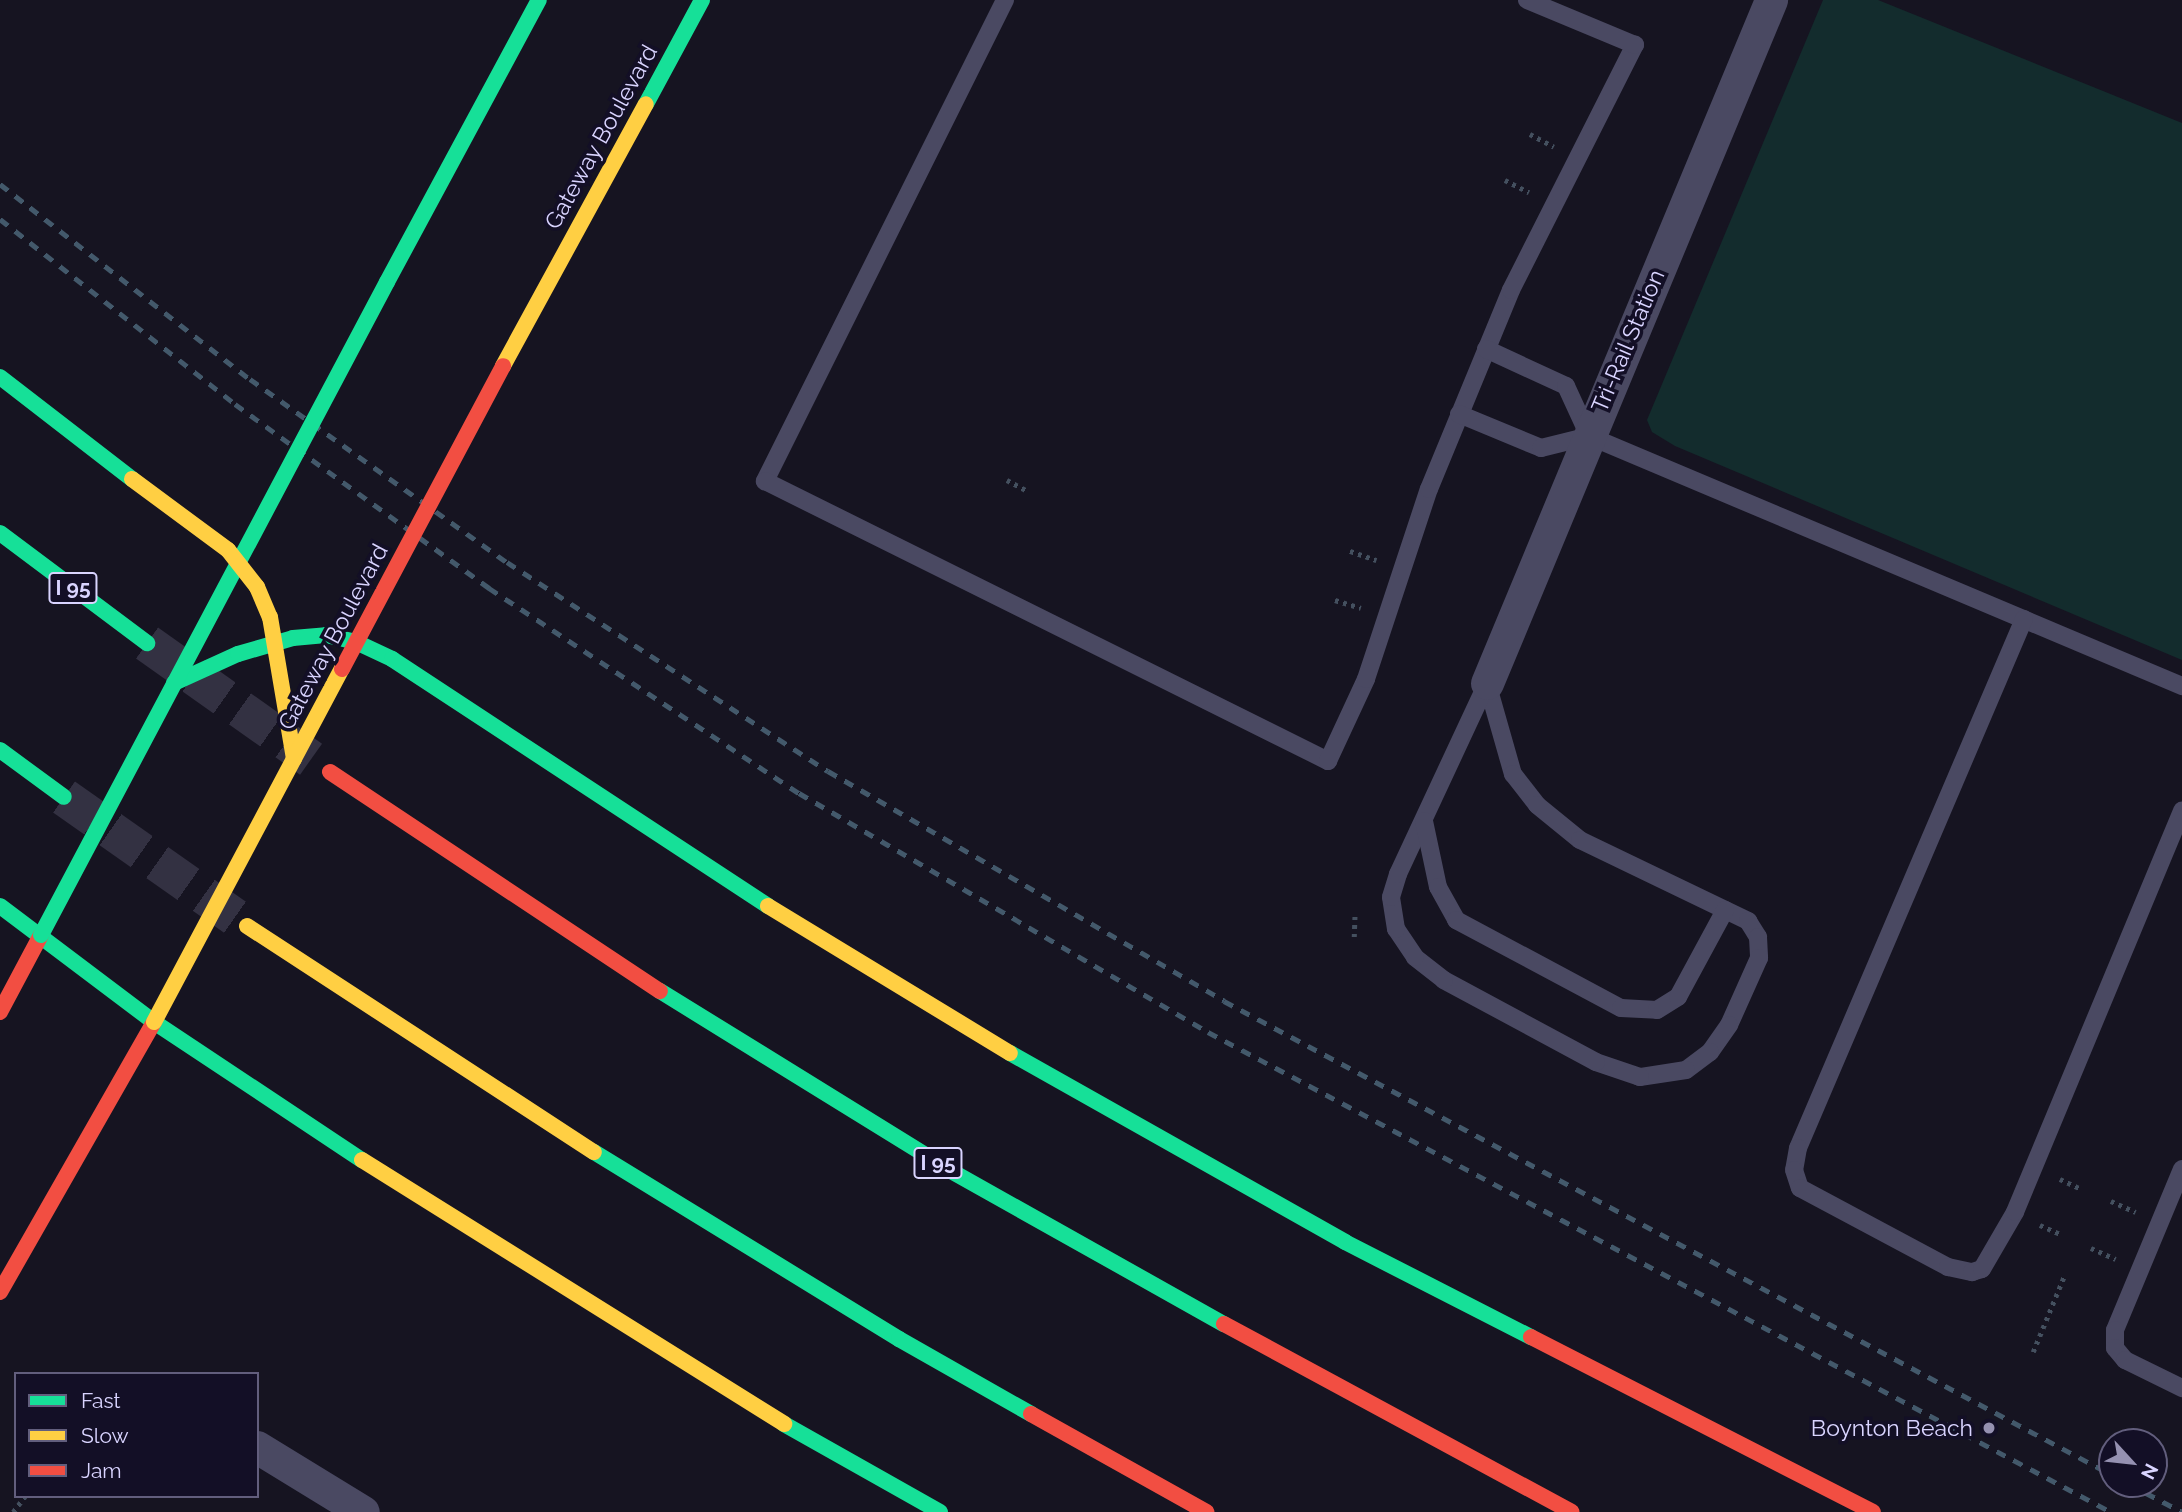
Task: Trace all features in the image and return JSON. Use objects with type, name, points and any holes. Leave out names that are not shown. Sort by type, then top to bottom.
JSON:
[{"type":"main road","points":[[0,1012],[539,0]]},
{"type":"main road","name":"Gateway Boulevard","points":[[0,1292],[154,1022],[503,366],[702,0]]},
{"type":"main road","points":[[0,377],[239,561],[265,604],[275,643],[294,759]]},
{"type":"main road","name":"I 95","points":[[0,533],[147,643]]},
{"type":"main road","points":[[174,683],[275,643],[326,635],[356,642],[392,659],[676,849],[1086,1098],[1345,1242],[1873,1512]]},
{"type":"main road","points":[[0,750],[64,797]]},
{"type":"main road","name":"I 95","points":[[330,772],[601,954],[939,1164],[1298,1366],[1572,1512]]},
{"type":"main road","points":[[0,906],[154,1022],[523,1265],[762,1412],[940,1512]]},
{"type":"main road","points":[[247,926],[657,1194],[899,1339],[1206,1512]]},
{"type":"street","name":"Tri-Rail Station","points":[[1487,683],[1771,0]]},
{"type":"street","points":[[259,1448],[363,1512]]},
{"type":"lane","points":[[1004,0],[765,481],[1328,761],[1366,679],[1429,489],[1511,290],[1635,45],[1527,0]]},
{"type":"lane","points":[[1486,349],[1566,386],[1589,436]]},
{"type":"lane","points":[[1459,414],[1541,448],[1589,436],[2182,686]]},
{"type":"lane","points":[[2024,619],[1798,1148],[1794,1170],[1800,1188],[1948,1267],[1972,1272],[1982,1269],[2015,1212],[2182,810]]},
{"type":"lane","points":[[1487,683],[1513,774],[1536,805],[1580,840],[1748,921],[1758,937],[1759,958],[1729,1025],[1710,1052],[1686,1070],[1653,1076],[1622,1073],[1457,989],[1404,944],[1393,920],[1391,897],[1487,683]]},
{"type":"lane","points":[[1424,821],[1438,887],[1455,919],[1621,1008],[1657,1010],[1678,997],[1726,910]]},
{"type":"lane","points":[[2182,1169],[2115,1329],[2115,1348],[2125,1360],[2182,1388]]},
{"type":"path","points":[[1530,134],[1559,150]]},
{"type":"path","points":[[1505,180],[1535,195]]},
{"type":"path","points":[[1007,480],[1028,491]]},
{"type":"path","points":[[1350,551],[1381,562]]},
{"type":"path","points":[[1335,600],[1365,609]]},
{"type":"path","points":[[1354,937],[1355,912]]},
{"type":"path","points":[[2051,1175],[2081,1189]]},
{"type":"path","points":[[2111,1201],[2139,1213]]},
{"type":"path","points":[[2031,1221],[2062,1236]]},
{"type":"path","points":[[2091,1248],[2120,1261]]},
{"type":"path","points":[[2033,1352],[2065,1274]]},
{"type":"green space","points":[[1823,0],[1878,0],[2182,123],[2182,660],[1675,446],[1652,432],[1647,420]]},
{"type":"tunnel","points":[[147,643],[311,759]]},
{"type":"tunnel","points":[[64,797],[243,923]]},
{"type":"railway","points":[[0,184],[250,379],[507,562],[828,771],[1224,1001],[2098,1468]]},
{"type":"railway","points":[[0,219],[235,404],[489,588],[799,793],[1208,1032],[2111,1512]]},
{"type":"railway","points":[[2156,1498],[2182,1512]]},
{"type":"traffic: fast","points":[[387,282],[539,0]]},
{"type":"traffic: fast","points":[[646,104],[702,0]]},
{"type":"traffic: fast","points":[[41,935],[387,282]]},
{"type":"traffic: fast","points":[[0,377],[132,479]]},
{"type":"traffic: fast","points":[[0,533],[147,643]]},
{"type":"traffic: fast","points":[[174,683],[238,654],[293,638],[326,635],[356,642]]},
{"type":"traffic: fast","points":[[356,642],[392,659],[768,906]]},
{"type":"traffic: fast","points":[[0,750],[64,797]]},
{"type":"traffic: fast","points":[[0,906],[154,1022],[362,1160]]},
{"type":"traffic: fast","points":[[660,991],[951,1171],[1224,1324]]},
{"type":"traffic: fast","points":[[1010,1053],[1345,1242],[1531,1337]]},
{"type":"traffic: fast","points":[[594,1152],[899,1339],[1031,1414]]},
{"type":"traffic: fast","points":[[784,1424],[940,1512]]},
{"type":"traffic: slow","points":[[503,366],[646,104]]},
{"type":"traffic: slow","points":[[132,479],[228,550],[257,587],[270,617],[294,759]]},
{"type":"traffic: slow","points":[[154,1022],[342,669]]},
{"type":"traffic: slow","points":[[768,906],[1010,1053]]},
{"type":"traffic: slow","points":[[247,926],[594,1152]]},
{"type":"traffic: slow","points":[[362,1160],[784,1424]]},
{"type":"traffic: jam","points":[[342,669],[503,366]]},
{"type":"traffic: jam","points":[[330,772],[660,991]]},
{"type":"traffic: jam","points":[[0,1012],[41,935]]},
{"type":"traffic: jam","points":[[0,1292],[154,1022]]},
{"type":"traffic: jam","points":[[1224,1324],[1571,1512]]},
{"type":"traffic: jam","points":[[1531,1337],[1873,1512]]},
{"type":"traffic: jam","points":[[1031,1414],[1206,1512]]},
{"type":"place","name":"Boynton Beach","points":[[1989,1428]]}]
